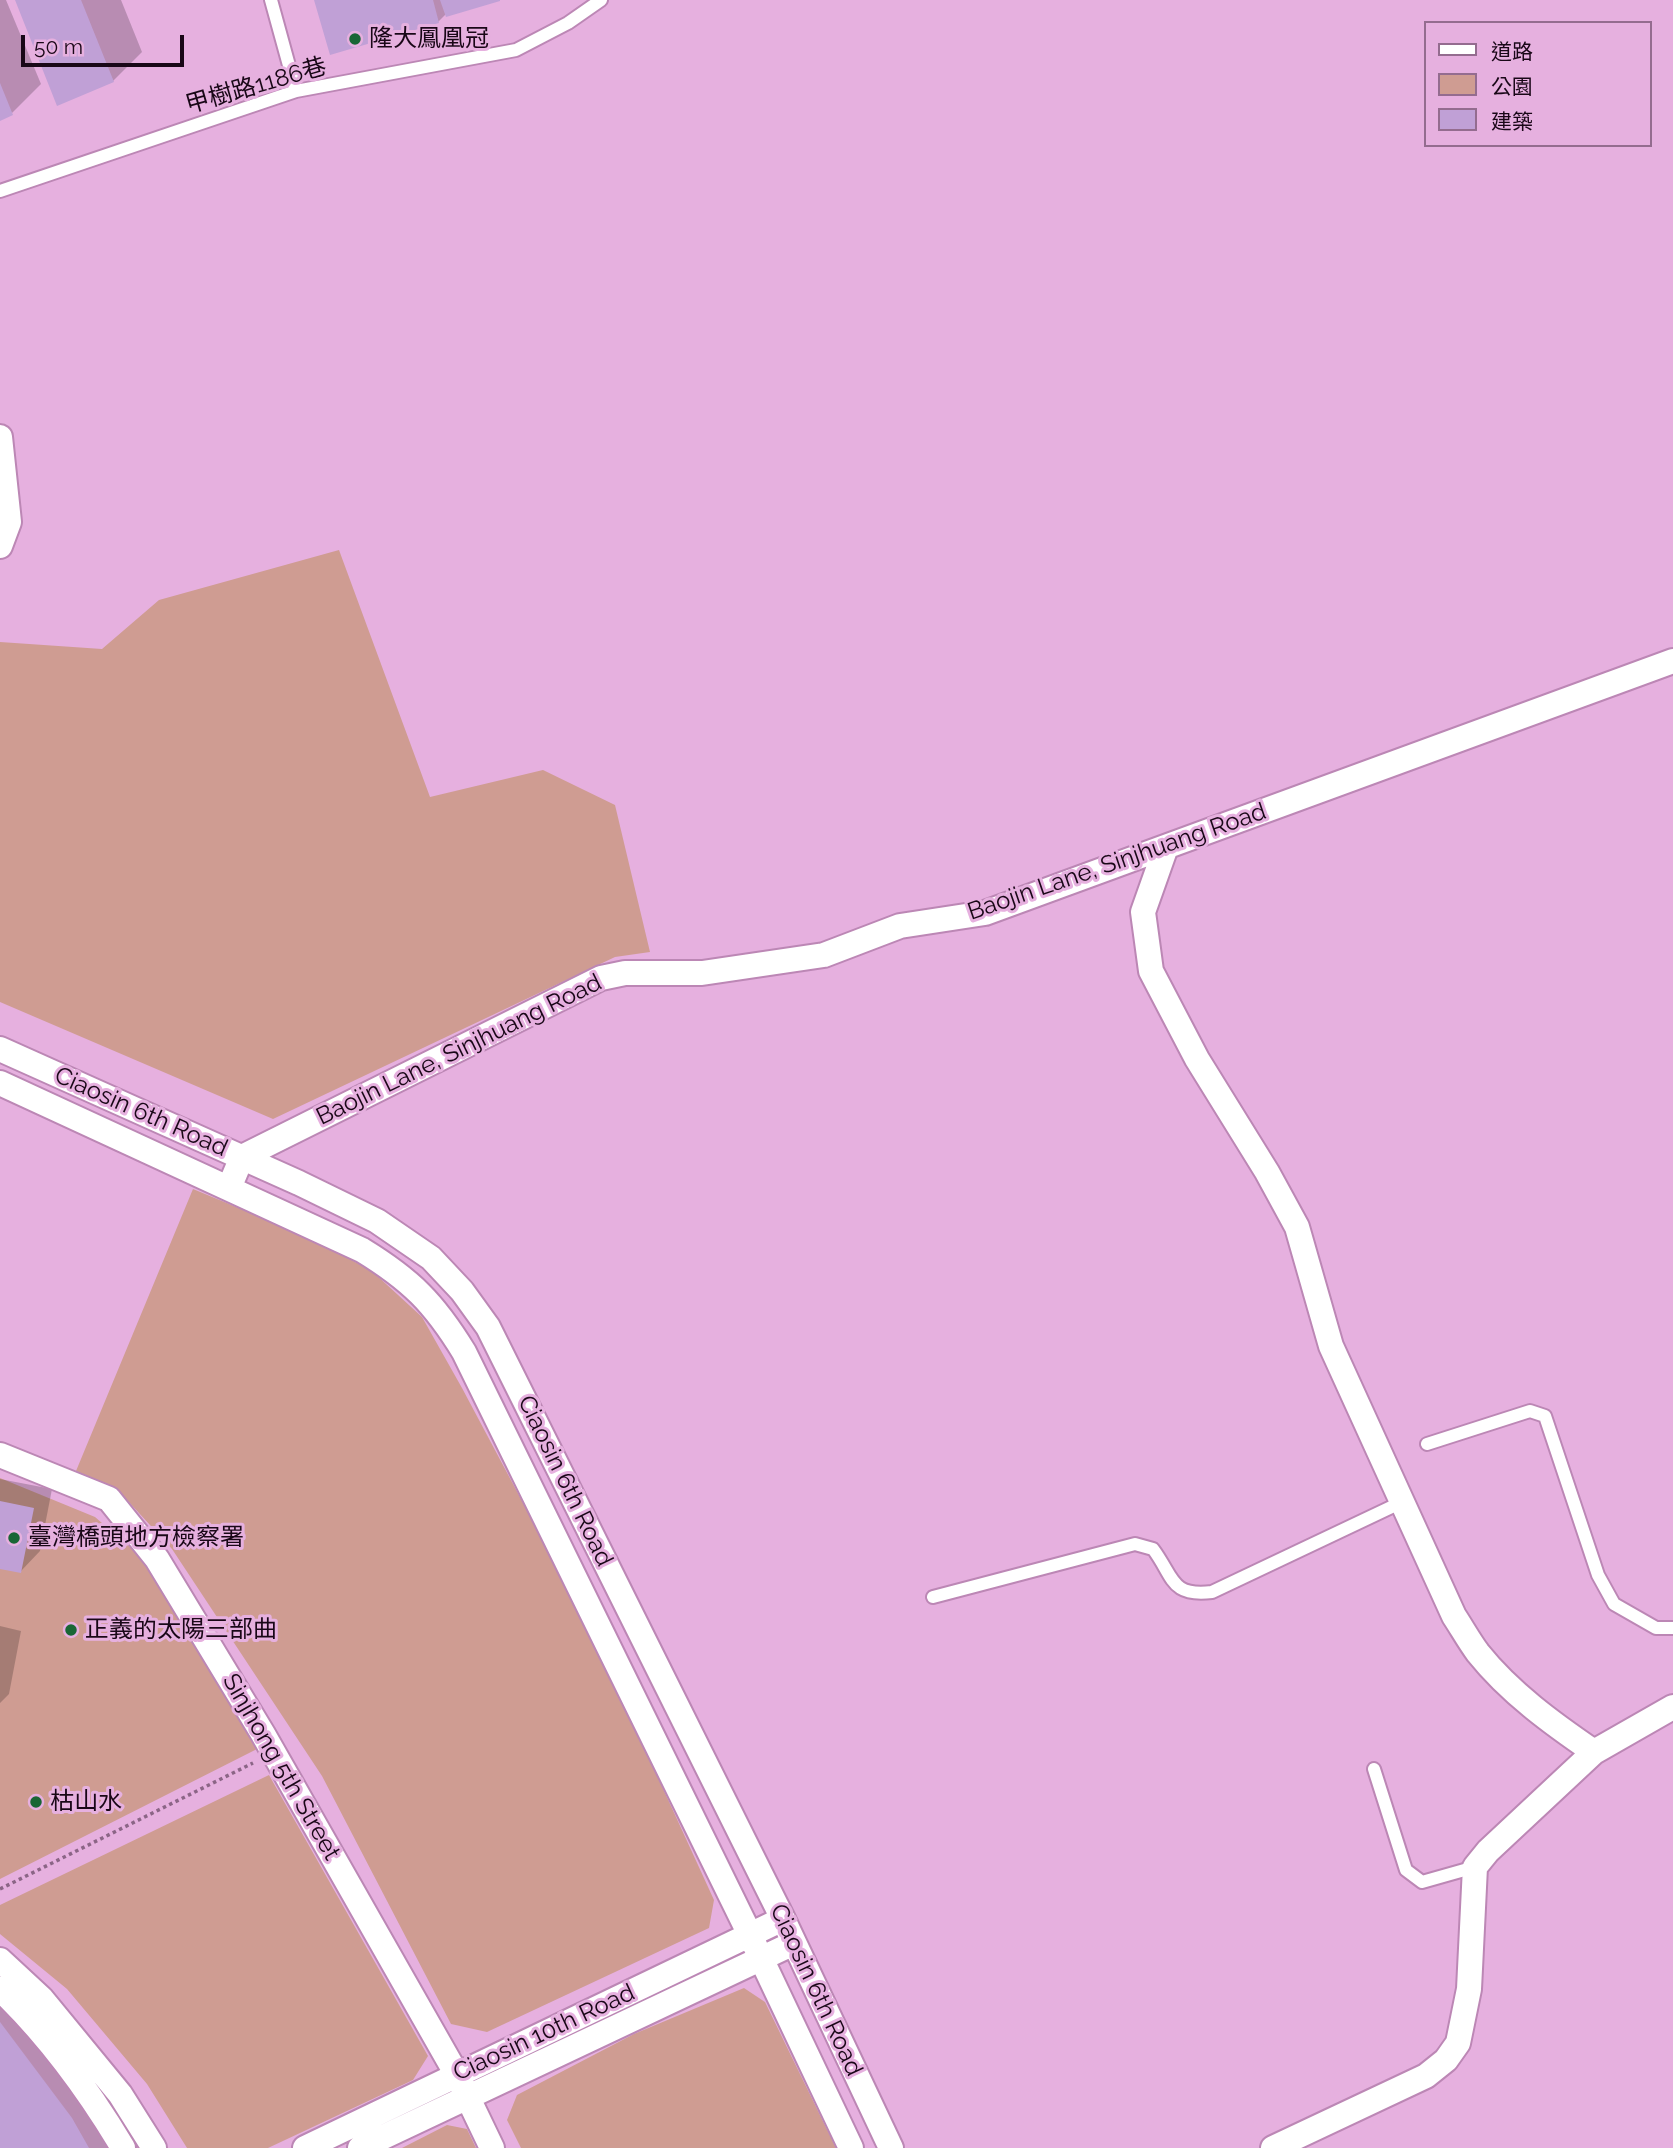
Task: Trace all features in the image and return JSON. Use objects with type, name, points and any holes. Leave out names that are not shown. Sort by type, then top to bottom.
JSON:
[{"type":"street","points":[[0,437],[9,522],[0,546]]},
{"type":"street","name":"Baojin Lane, Sinjhuang Road","points":[[242,1157],[601,978],[625,973],[702,973],[824,955],[900,926],[985,913],[1673,661]]},
{"type":"street","points":[[1166,847],[1143,912],[1151,971],[1197,1059],[1267,1172],[1297,1227],[1331,1346],[1454,1616],[1477,1651],[1498,1675],[1554,1725],[1594,1752]]},
{"type":"street","name":"Ciaosin 6th Road","points":[[0,1049],[242,1157],[364,1215],[404,1237],[431,1258],[462,1291],[488,1327],[783,1919],[891,2148]]},
{"type":"street","name":"Ciaosin 6th Road","points":[[0,1083],[362,1250],[389,1266],[441,1315],[470,1364],[762,1958],[851,2148]]},
{"type":"street","points":[[229,1188],[242,1157]]},
{"type":"street","name":"Sinjhong 5th Street","points":[[0,1455],[109,1499],[157,1559],[274,1753],[462,2085],[492,2148]]},
{"type":"street","points":[[1273,2148],[1426,2076],[1447,2060],[1458,2043],[1469,1989],[1475,1867],[1488,1851],[1594,1752],[1673,1707]]},
{"type":"street","name":"Ciaosin 10th Road","points":[[360,2148],[462,2085],[783,1919]]},
{"type":"street","name":"Ciaosin 10th Road","points":[[305,2148],[462,2085],[794,1943]]},
{"type":"street","points":[[0,1960],[41,1998],[120,2094],[153,2148]]},
{"type":"street","points":[[0,1989],[25,2014],[100,2110],[122,2148]]},
{"type":"lane","points":[[271,0],[296,91]]},
{"type":"lane","name":"甲樹路1186巷","points":[[0,191],[296,91],[516,50],[568,23],[601,0]]},
{"type":"lane","points":[[1427,1444],[1530,1411],[1545,1416],[1598,1575],[1614,1604],[1656,1628],[1673,1628]]},
{"type":"lane","points":[[933,1597],[1135,1544],[1153,1549],[1177,1586],[1185,1592],[1212,1592],[1402,1502]]},
{"type":"lane","points":[[1374,1769],[1406,1870],[1422,1882],[1475,1867]]},
{"type":"path","points":[[0,1889],[274,1753]]},
{"type":"green space","points":[[339,550],[430,797],[543,770],[615,805],[650,952],[615,957],[273,1119],[0,1002],[0,642],[102,649],[159,600]]},
{"type":"green space","points":[[193,1189],[316,1240],[373,1272],[422,1317],[589,1627],[714,1900],[709,1928],[487,2032],[451,2024],[322,1776],[172,1549],[116,1488],[76,1471]]},
{"type":"green space","points":[[0,1478],[95,1517],[144,1559],[257,1749],[0,1879]]},
{"type":"green space","points":[[269,1775],[428,2056],[413,2080],[268,2148],[187,2148],[147,2084],[67,1989],[0,1934],[0,1905]]},
{"type":"green space","points":[[744,1988],[765,2002],[836,2148],[521,2148],[507,2120],[517,2095],[634,2034]]},
{"type":"green space","points":[[447,2125],[467,2129],[476,2148],[402,2148]]},
{"type":"building","points":[[15,0],[81,0],[114,82],[57,106]]},
{"type":"building","name":"隆大鳳凰冠","points":[[314,0],[433,0],[439,23],[330,55]]},
{"type":"building","name":"隆大鳳凰冠","points":[[440,0],[500,0],[500,1],[446,17]]},
{"type":"building","points":[[0,83],[13,115],[0,121]]},
{"type":"building","name":"臺灣橋頭地方檢察署","points":[[0,1501],[34,1508],[21,1573],[0,1569]]},
{"type":"building","points":[[0,2022],[72,2118],[89,2148],[0,2148]]},
{"type":"place","name":"隆大鳳凰冠","points":[[355,39]]},
{"type":"place","name":"臺灣橋頭地方檢察署","points":[[14,1538]]},
{"type":"place","name":"正義的太陽三部曲","points":[[71,1630]]},
{"type":"place","name":"枯山水","points":[[36,1802]]}]
